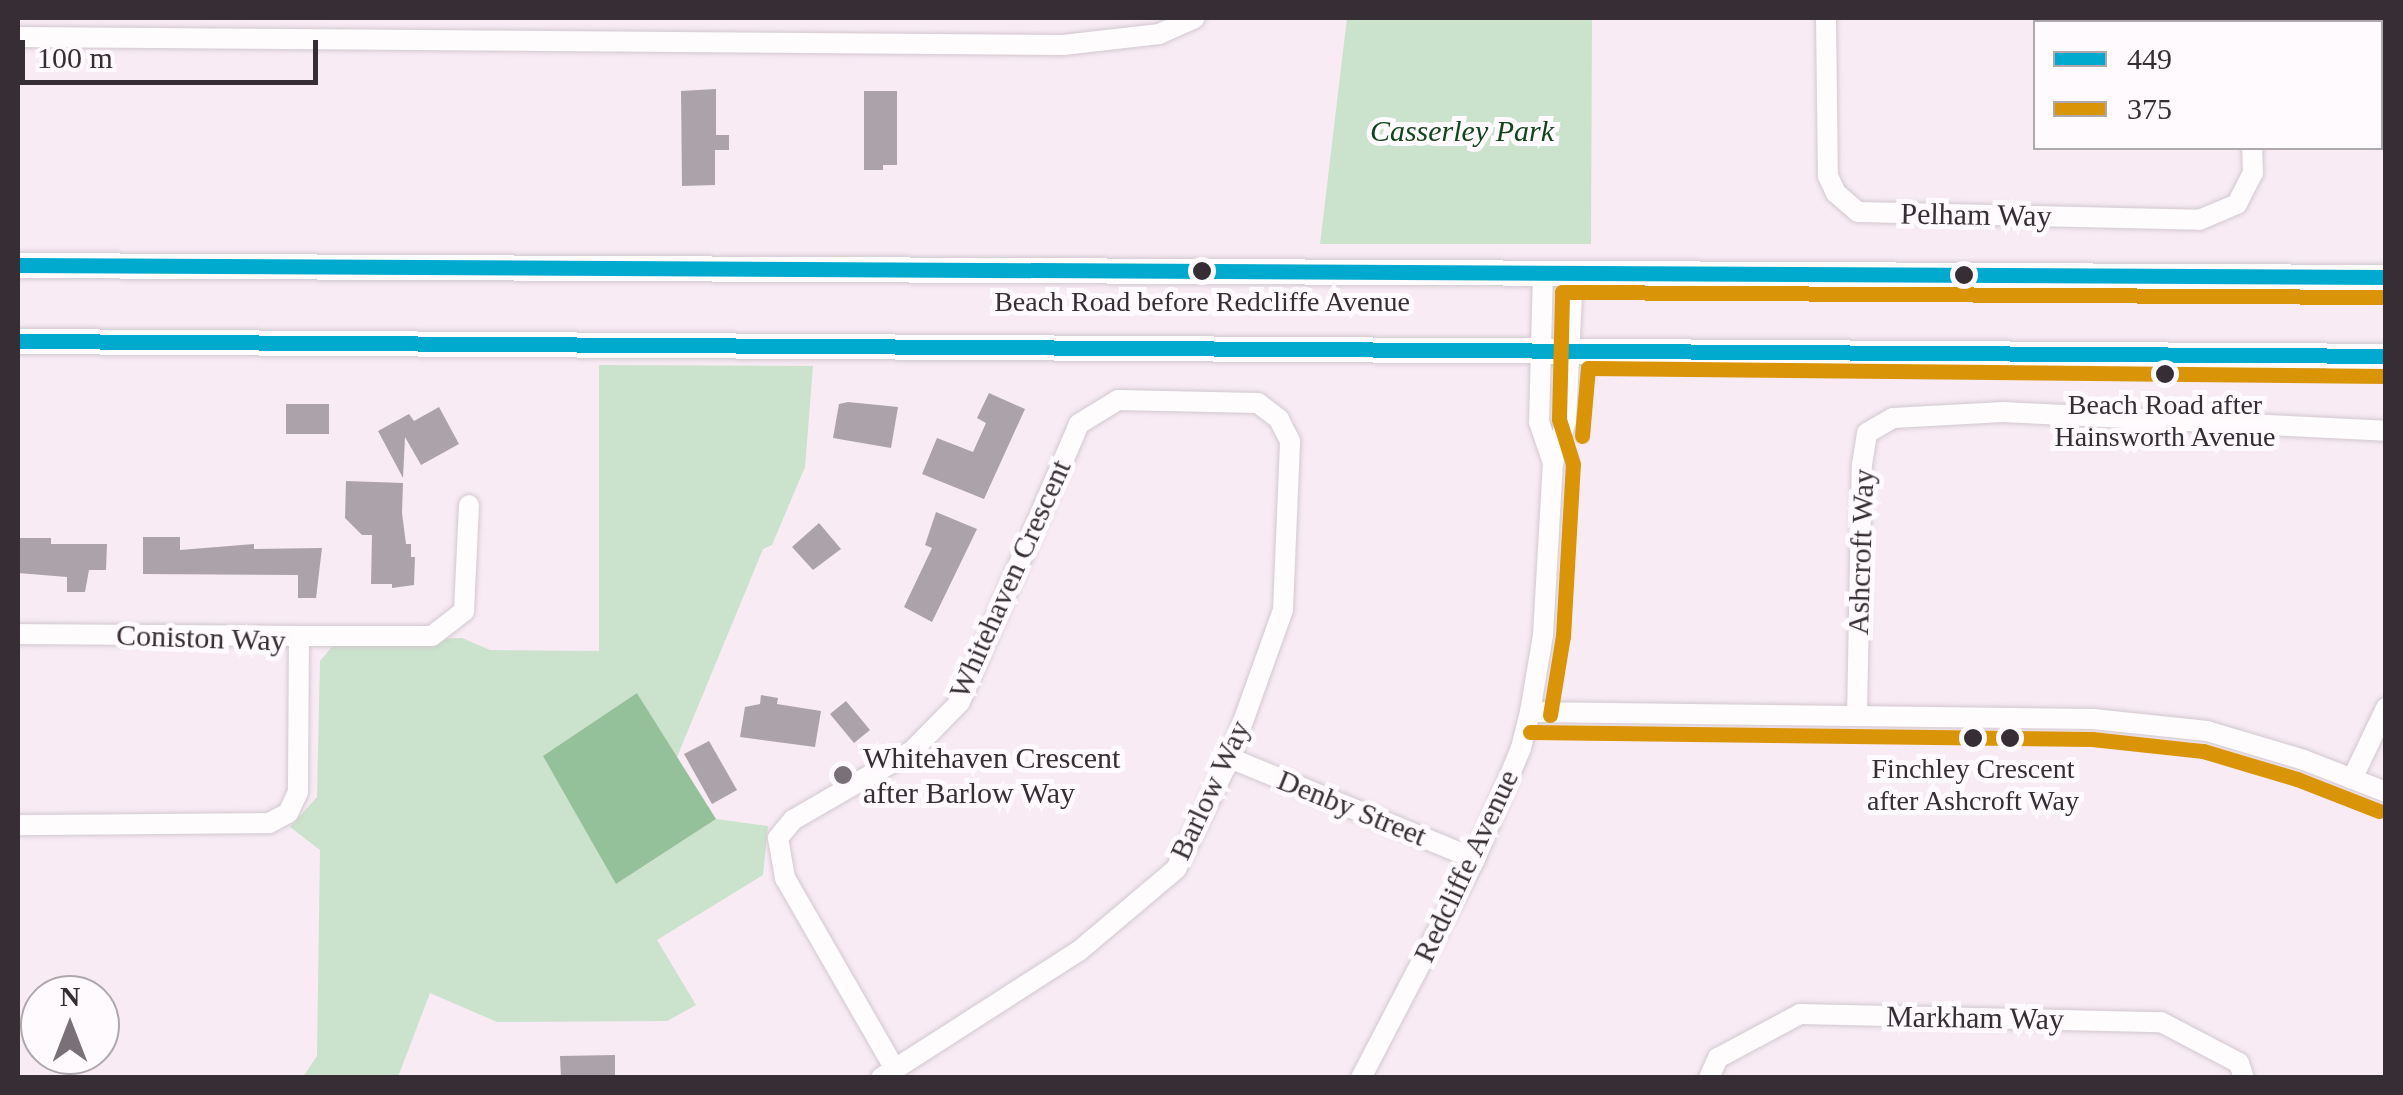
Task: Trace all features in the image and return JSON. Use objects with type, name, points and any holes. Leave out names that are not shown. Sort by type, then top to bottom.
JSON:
[{"type":"main road","points":[[18,264],[2386,278]]},
{"type":"main road","points":[[18,341],[2386,356]]},
{"type":"street","points":[[628,18],[628,41]]},
{"type":"street","points":[[18,37],[1064,45],[1159,34],[1194,18]]},
{"type":"street","name":"Pelham Way","points":[[1826,18],[1828,176],[1836,193],[1858,212],[2198,220],[2237,204],[2253,173],[2252,150]]},
{"type":"street","name":"Redcliffe Avenue","points":[[1543,272],[1539,422],[1552,463]]},
{"type":"street","name":"Redcliffe Avenue","points":[[1361,1078],[1475,859],[1521,748],[1543,634],[1552,463],[1566,421],[1572,272]]},
{"type":"street","name":"Whitehaven Crescent","points":[[888,1073],[785,878],[778,838],[792,820],[912,750],[960,702],[1079,424],[1118,400],[1258,403],[1279,419]]},
{"type":"street","name":"Ashcroft Way","points":[[1857,716],[1862,465],[1867,432],[1893,418],[2003,412],[2386,431]]},
{"type":"street","name":"Barlow Way","points":[[888,1073],[1079,951],[1176,869],[1230,758],[1283,610],[1290,441],[1279,419]]},
{"type":"street","points":[[299,636],[432,636],[464,612],[468,505]]},
{"type":"street","name":"Coniston Way","points":[[18,634],[299,636],[298,792],[288,814],[269,823],[18,825]]},
{"type":"street","points":[[2352,779],[2386,708]]},
{"type":"street","points":[[1530,712],[2093,719],[2207,731],[2386,792]]},
{"type":"street","name":"Denby Street","points":[[1230,758],[1475,859]]},
{"type":"street","name":"Markham Way","points":[[1708,1078],[1718,1058],[1800,1014],[2161,1022],[2239,1063],[2244,1078]]},
{"type":"green space","name":"Casserley Park","points":[[1347,18],[1592,18],[1591,244],[1320,244]]},
{"type":"green space","points":[[599,365],[813,366],[805,467],[772,545],[763,549],[677,757],[637,693],[616,884],[716,819],[768,826],[763,875],[657,940],[696,1005],[667,1021],[497,1022],[430,993],[398,1077],[303,1077],[317,1056],[320,850],[290,827],[317,797],[320,661],[337,641],[462,638],[490,650],[599,651]]},
{"type":"shaded area","points":[[637,693],[716,819],[616,884],[543,756]]},
{"type":"building","points":[[716,89],[716,135],[729,135],[729,150],[715,150],[715,185],[682,186],[681,91]]},
{"type":"building","points":[[864,91],[897,91],[897,165],[883,165],[883,170],[864,170]]},
{"type":"building","points":[[989,393],[1025,409],[984,499],[922,474],[937,438],[973,452],[986,423],[977,418]]},
{"type":"building","points":[[286,404],[329,404],[329,434],[286,434]]},
{"type":"building","points":[[839,404],[898,407],[891,448],[833,438]]},
{"type":"building","points":[[439,407],[459,444],[421,465],[405,437],[403,478],[378,431],[409,414],[414,421]]},
{"type":"building","points":[[346,481],[403,483],[402,513],[406,544],[411,544],[411,557],[415,557],[414,585],[392,588],[392,584],[371,584],[372,535],[362,535],[345,518]]},
{"type":"building","points":[[936,512],[977,529],[932,622],[904,607],[932,548],[925,545]]},
{"type":"building","points":[[819,523],[841,549],[813,570],[792,547]]},
{"type":"building","points":[[143,537],[180,537],[180,550],[254,544],[254,549],[322,548],[316,598],[298,598],[298,575],[143,574]]},
{"type":"building","points":[[18,538],[51,538],[51,544],[107,544],[106,570],[89,570],[85,592],[67,592],[67,577],[18,573]]},
{"type":"building","points":[[761,695],[778,698],[777,704],[821,711],[815,747],[740,737],[745,707],[760,704]]},
{"type":"building","points":[[846,701],[870,730],[854,743],[830,714]]},
{"type":"building","points":[[709,741],[737,790],[712,804],[684,754]]},
{"type":"building","points":[[615,1055],[615,1078],[561,1078],[560,1056]]},
{"type":"transit line","name":"449","points":[[18,265],[2386,277]]},
{"type":"transit line","name":"375","points":[[1550,715],[1563,636],[1573,464],[1559,419],[1562,292],[2386,297]]},
{"type":"transit line","name":"449","points":[[18,341],[2386,356]]},
{"type":"transit line","name":"375","points":[[1582,436],[1588,368],[2386,376]]},
{"type":"transit line","name":"375","points":[[1530,732],[2092,739],[2203,751],[2297,779],[2379,811]]},
{"type":"place","name":"Beach Road before Redcliffe Avenue","points":[[1202,271]]},
{"type":"place","name":"Beach Road after Hainsworth Avenue","points":[[2165,374]]},
{"type":"place","name":"Finchley Crescent after Ashcroft Way","points":[[1973,738]]},
{"type":"place","name":"Whitehaven Crescent after Barlow Way","points":[[843,775]]}]
